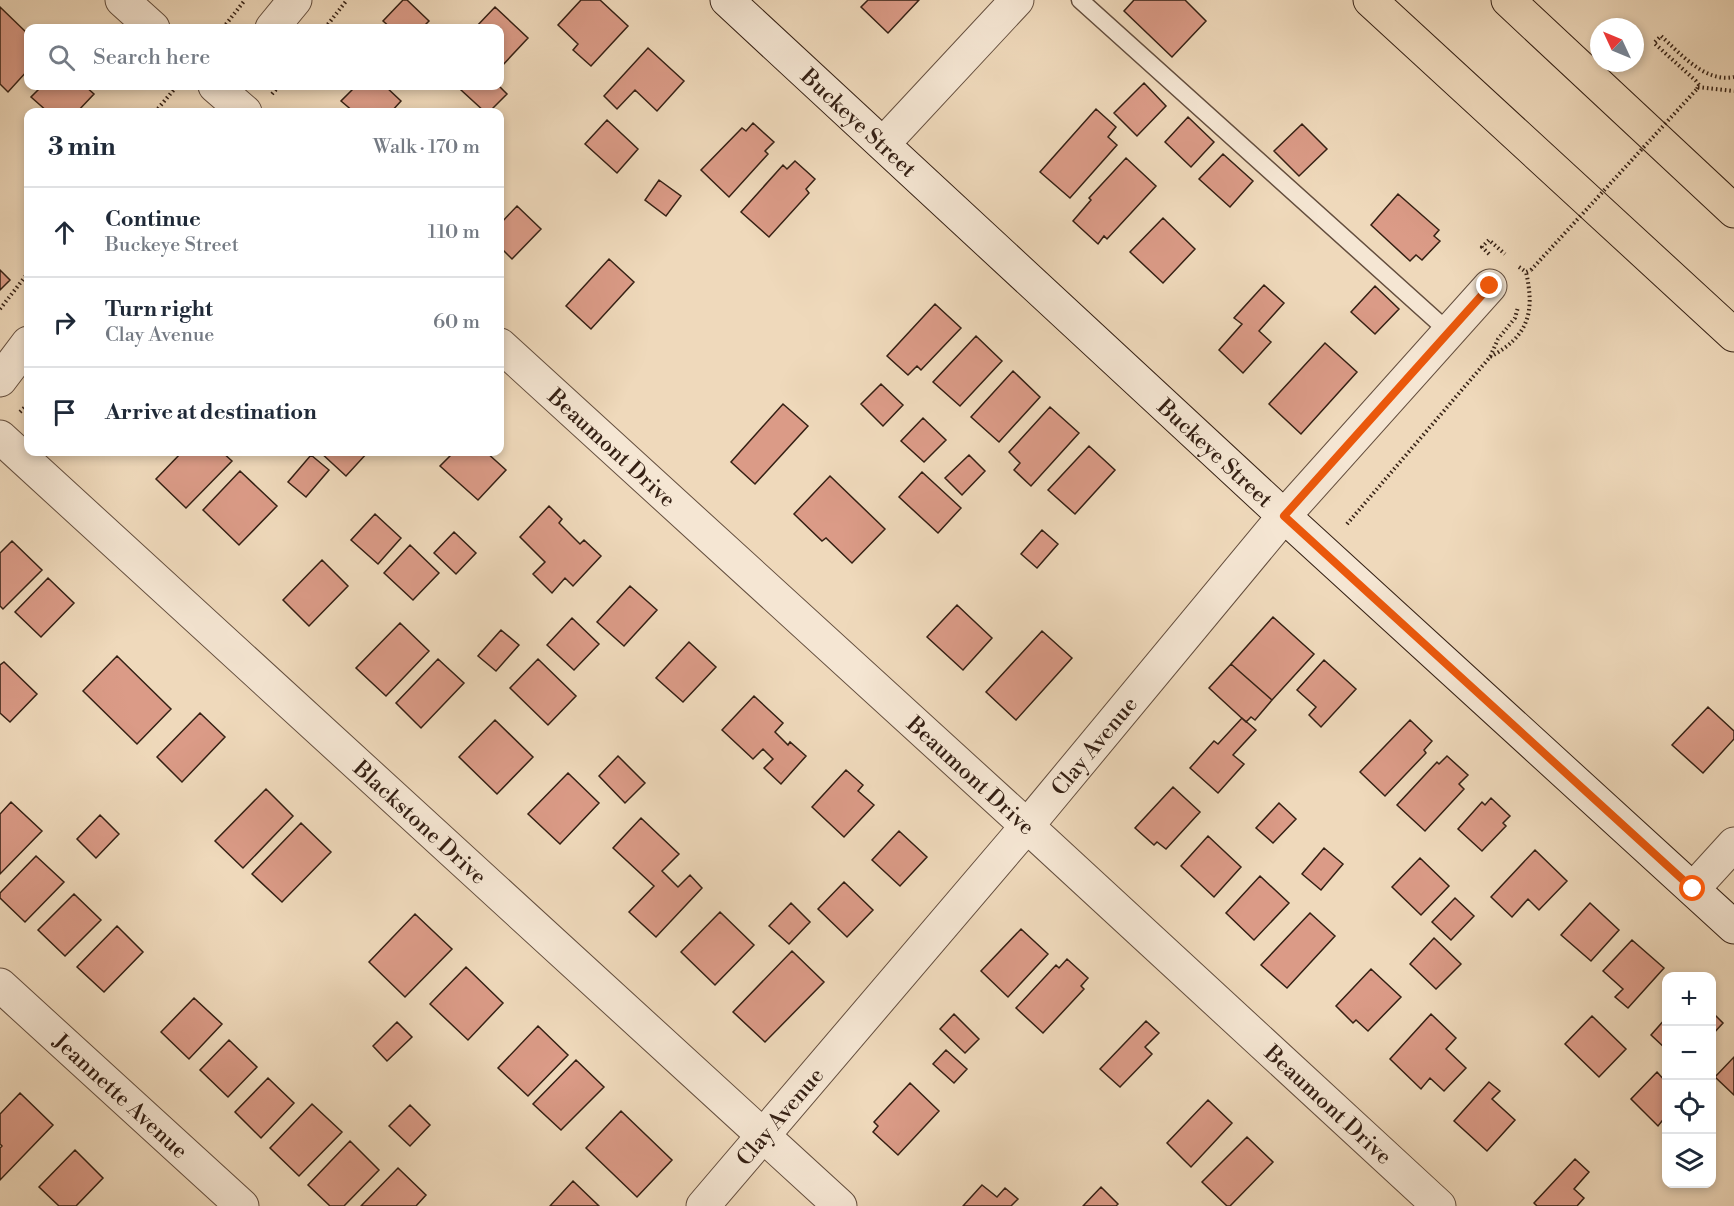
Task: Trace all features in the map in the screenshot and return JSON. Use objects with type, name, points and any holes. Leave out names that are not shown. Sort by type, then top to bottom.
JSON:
[{"type":"highway","points":[[1370,0],[1734,335]]},
{"type":"highway","points":[[1508,0],[1734,211]]},
{"type":"street","points":[[122,0],[149,24]]},
{"type":"street","points":[[275,24],[295,0]]},
{"type":"street","name":"Buckeye Street","points":[[727,0],[1284,516],[1734,927]]},
{"type":"street","points":[[883,144],[1017,0]]},
{"type":"street","points":[[216,94],[239,108]]},
{"type":"street","name":"Clay Avenue","points":[[702,1206],[1027,826],[1284,516],[1490,286]]},
{"type":"street","points":[[0,380],[24,348]]},
{"type":"street","name":"Beaumont Drive","points":[[504,349],[1439,1206]]},
{"type":"street","name":"Blackstone Drive","points":[[0,437],[840,1206]]},
{"type":"street","points":[[1693,889],[1734,844]]},
{"type":"street","name":"Jeannette Avenue","points":[[0,984],[242,1206]]},
{"type":"lane","points":[[1080,0],[1449,332]]},
{"type":"path","points":[[226,24],[245,0]]},
{"type":"path","points":[[328,24],[347,0]]},
{"type":"path","points":[[1490,357],[1506,346],[1523,328],[1529,315],[1531,302],[1528,271],[1699,85],[1654,43],[1660,36],[1705,72],[1724,78],[1734,77]]},
{"type":"path","points":[[1697,88],[1734,91]]},
{"type":"path","points":[[158,108],[174,90]]},
{"type":"path","points":[[0,309],[24,278]]},
{"type":"building","points":[[403,0],[407,0],[429,21],[426,24],[386,24],[383,21]]},
{"type":"building","points":[[581,0],[600,0],[628,26],[591,66],[573,50],[578,44],[558,25]]},
{"type":"building","points":[[868,0],[919,0],[888,33],[861,7]]},
{"type":"building","points":[[1134,0],[1185,0],[1206,21],[1172,57],[1124,11]]},
{"type":"building","points":[[0,7],[24,30],[24,74],[8,92],[0,84]]},
{"type":"building","points":[[495,7],[528,38],[504,64],[504,24],[479,24]]},
{"type":"building","points":[[648,48],[684,81],[657,111],[635,90],[617,109],[604,96]]},
{"type":"building","points":[[1144,83],[1166,106],[1137,136],[1114,113]]},
{"type":"building","points":[[38,90],[90,90],[94,94],[81,108],[43,108],[31,97]]},
{"type":"building","points":[[352,90],[389,90],[401,101],[395,108],[349,108],[341,101]]},
{"type":"building","points":[[461,90],[503,90],[507,94],[493,108],[481,108]]},
{"type":"building","points":[[1096,109],[1116,127],[1108,137],[1117,145],[1070,198],[1040,172]]},
{"type":"building","points":[[1188,117],[1214,142],[1191,167],[1165,142]]},
{"type":"building","points":[[607,120],[638,149],[617,173],[585,144]]},
{"type":"building","points":[[753,123],[774,142],[765,151],[768,154],[729,197],[701,170],[742,128],[746,131]]},
{"type":"building","points":[[1302,124],[1327,149],[1299,176],[1274,151]]},
{"type":"building","points":[[1223,154],[1253,181],[1230,207],[1199,179]]},
{"type":"building","points":[[1126,158],[1156,186],[1107,239],[1104,236],[1098,244],[1073,221],[1091,200],[1089,198]]},
{"type":"building","points":[[795,161],[815,179],[806,189],[809,193],[769,237],[741,212],[783,165],[787,169]]},
{"type":"building","points":[[659,180],[681,196],[666,216],[645,200]]},
{"type":"building","points":[[1398,194],[1439,230],[1434,236],[1440,241],[1422,260],[1416,255],[1410,261],[1371,225]]},
{"type":"building","points":[[517,206],[541,229],[512,259],[504,251],[504,220]]},
{"type":"building","points":[[1163,218],[1195,249],[1163,283],[1130,252]]},
{"type":"building","points":[[609,259],[634,282],[591,329],[566,306]]},
{"type":"building","points":[[0,270],[10,280],[0,290]]},
{"type":"building","points":[[1264,285],[1284,303],[1259,331],[1271,342],[1243,373],[1219,350],[1242,324],[1234,318]]},
{"type":"building","points":[[1375,286],[1399,309],[1375,334],[1351,312]]},
{"type":"building","points":[[935,304],[961,328],[921,370],[917,366],[908,375],[887,356]]},
{"type":"building","points":[[976,336],[1002,361],[960,406],[933,382]]},
{"type":"building","points":[[1325,343],[1357,372],[1301,434],[1269,404]]},
{"type":"building","points":[[1013,371],[1040,397],[999,442],[971,417]]},
{"type":"building","points":[[881,384],[903,405],[883,426],[861,404]]},
{"type":"building","points":[[783,404],[808,426],[755,484],[731,462]]},
{"type":"building","points":[[1050,407],[1079,433],[1031,486],[1014,470],[1020,463],[1009,452]]},
{"type":"building","points":[[923,418],[946,440],[924,462],[901,441]]},
{"type":"building","points":[[1089,446],[1115,470],[1075,514],[1048,490]]},
{"type":"building","points":[[969,455],[985,471],[962,495],[945,478]]},
{"type":"building","points":[[178,456],[226,456],[232,461],[186,508],[156,479]]},
{"type":"building","points":[[310,456],[329,470],[306,497],[288,482]]},
{"type":"building","points":[[324,456],[364,456],[346,476]]},
{"type":"building","points":[[450,456],[490,456],[506,470],[478,500],[440,466]]},
{"type":"building","points":[[240,471],[277,506],[239,545],[203,510]]},
{"type":"building","points":[[922,472],[961,508],[938,533],[899,497]]},
{"type":"building","points":[[830,476],[885,529],[852,563],[826,538],[822,541],[794,514]]},
{"type":"building","points":[[549,506],[562,519],[559,523],[580,544],[584,540],[601,556],[573,586],[565,578],[552,593],[533,574],[545,562],[520,537]]},
{"type":"building","points":[[375,514],[401,538],[378,564],[351,540]]},
{"type":"building","points":[[1042,530],[1058,544],[1037,568],[1021,554]]},
{"type":"building","points":[[454,532],[476,553],[456,574],[434,553]]},
{"type":"building","points":[[12,541],[42,570],[3,609],[0,606],[0,553]]},
{"type":"building","points":[[410,545],[439,573],[413,600],[384,573]]},
{"type":"building","points":[[322,560],[348,586],[309,626],[283,600]]},
{"type":"building","points":[[48,578],[74,603],[41,637],[15,612]]},
{"type":"building","points":[[630,586],[657,610],[624,646],[597,622]]},
{"type":"building","points":[[957,605],[992,638],[963,670],[927,637]]},
{"type":"building","points":[[1273,617],[1314,654],[1272,700],[1231,664]]},
{"type":"building","points":[[572,618],[599,644],[574,670],[547,645]]},
{"type":"building","points":[[400,623],[429,651],[386,696],[356,668]]},
{"type":"building","points":[[501,630],[519,645],[496,671],[478,656]]},
{"type":"building","points":[[1042,631],[1072,658],[1016,720],[986,692]]},
{"type":"building","points":[[689,642],[716,667],[683,702],[656,678]]},
{"type":"building","points":[[117,656],[171,709],[137,744],[83,691]]},
{"type":"building","points":[[438,659],[464,683],[421,728],[396,703]]},
{"type":"building","points":[[538,659],[576,696],[548,725],[510,688]]},
{"type":"building","points":[[1324,660],[1356,689],[1321,727],[1309,715],[1316,707],[1297,690]]},
{"type":"building","points":[[4,662],[37,694],[10,722],[0,713],[0,665]]},
{"type":"building","points":[[1231,664],[1272,700],[1255,720],[1251,717],[1246,722],[1209,688]]},
{"type":"building","points":[[754,696],[783,723],[775,732],[788,745],[790,742],[806,756],[781,784],[764,768],[773,759],[763,749],[753,759],[722,730]]},
{"type":"building","points":[[1708,707],[1734,731],[1734,739],[1703,773],[1672,745]]},
{"type":"building","points":[[200,713],[225,737],[182,782],[157,757]]},
{"type":"building","points":[[1242,718],[1256,730],[1233,755],[1244,764],[1218,793],[1190,768],[1214,741],[1218,744]]},
{"type":"building","points":[[495,720],[533,757],[497,794],[459,757]]},
{"type":"building","points":[[1410,720],[1432,741],[1424,750],[1426,753],[1385,796],[1360,772]]},
{"type":"building","points":[[618,756],[645,783],[625,803],[599,776]]},
{"type":"building","points":[[1447,756],[1468,775],[1459,784],[1464,789],[1425,831],[1397,805],[1437,762],[1439,764]]},
{"type":"building","points":[[846,770],[863,785],[858,791],[874,805],[844,837],[812,807]]},
{"type":"building","points":[[568,773],[599,803],[560,844],[528,814]]},
{"type":"building","points":[[1173,787],[1200,812],[1166,849],[1157,842],[1154,845],[1135,828]]},
{"type":"building","points":[[266,789],[293,816],[243,868],[215,841]]},
{"type":"building","points":[[1491,798],[1510,816],[1503,823],[1506,826],[1482,851],[1458,829],[1482,802],[1485,805]]},
{"type":"building","points":[[11,802],[42,831],[0,874],[0,814]]},
{"type":"building","points":[[1279,803],[1296,819],[1273,843],[1256,828]]},
{"type":"building","points":[[100,815],[119,834],[96,858],[77,839]]},
{"type":"building","points":[[641,818],[679,854],[662,871],[678,887],[690,875],[702,888],[656,937],[629,912],[654,886],[613,848]]},
{"type":"building","points":[[301,823],[331,852],[282,902],[252,874]]},
{"type":"building","points":[[899,831],[927,857],[900,886],[872,860]]},
{"type":"building","points":[[1208,836],[1241,867],[1214,897],[1181,866]]},
{"type":"building","points":[[1324,848],[1343,864],[1321,890],[1302,874]]},
{"type":"building","points":[[1535,850],[1567,881],[1539,910],[1528,899],[1512,917],[1491,897]]},
{"type":"building","points":[[36,856],[64,882],[25,922],[0,898],[0,893]]},
{"type":"building","points":[[1420,858],[1449,886],[1421,915],[1392,887]]},
{"type":"building","points":[[1260,876],[1289,903],[1254,940],[1226,913]]},
{"type":"building","points":[[844,882],[873,910],[847,937],[818,909]]},
{"type":"building","points":[[74,894],[101,920],[65,956],[38,930]]},
{"type":"building","points":[[1455,898],[1474,916],[1451,940],[1432,922]]},
{"type":"building","points":[[791,903],[810,922],[789,944],[769,926]]},
{"type":"building","points":[[1590,903],[1619,930],[1591,961],[1561,935]]},
{"type":"building","points":[[720,912],[754,945],[715,985],[681,952]]},
{"type":"building","points":[[1310,913],[1335,936],[1287,988],[1261,965]]},
{"type":"building","points":[[415,914],[452,949],[405,997],[369,962]]},
{"type":"building","points":[[117,926],[143,952],[104,992],[77,967]]},
{"type":"building","points":[[1021,929],[1048,954],[1008,997],[981,971]]},
{"type":"building","points":[[1434,938],[1461,964],[1436,989],[1410,964]]},
{"type":"building","points":[[1632,940],[1664,968],[1628,1008],[1615,997],[1623,989],[1603,971]]},
{"type":"building","points":[[792,951],[824,982],[765,1042],[733,1012]]},
{"type":"building","points":[[1067,959],[1088,978],[1081,986],[1084,989],[1043,1033],[1016,1008],[1056,965],[1059,968]]},
{"type":"building","points":[[466,967],[503,1003],[468,1040],[430,1004]]},
{"type":"building","points":[[1371,969],[1401,997],[1368,1031],[1356,1020],[1353,1023],[1336,1006]]},
{"type":"building","points":[[194,998],[222,1024],[189,1059],[161,1032]]},
{"type":"building","points":[[954,1014],[979,1039],[965,1053],[940,1029]]},
{"type":"building","points":[[1431,1014],[1456,1038],[1446,1049],[1466,1068],[1444,1091],[1430,1078],[1421,1089],[1390,1059]]},
{"type":"building","points":[[1592,1016],[1626,1049],[1599,1077],[1565,1044]]},
{"type":"building","points":[[1716,1016],[1723,1023],[1716,1031]]},
{"type":"building","points":[[1146,1021],[1159,1033],[1145,1047],[1152,1054],[1120,1087],[1100,1069]]},
{"type":"building","points":[[397,1022],[412,1037],[387,1061],[373,1046]]},
{"type":"building","points":[[1662,1023],[1662,1045],[1651,1035]]},
{"type":"building","points":[[538,1026],[568,1055],[528,1096],[498,1068]]},
{"type":"building","points":[[229,1040],[257,1067],[228,1097],[200,1070]]},
{"type":"building","points":[[946,1050],[967,1069],[954,1083],[933,1064]]},
{"type":"building","points":[[1734,1057],[1734,1095],[1716,1078]]},
{"type":"building","points":[[576,1060],[604,1087],[561,1130],[533,1104]]},
{"type":"building","points":[[1657,1072],[1662,1078],[1662,1121],[1658,1126],[1631,1099]]},
{"type":"building","points":[[268,1078],[294,1103],[261,1138],[235,1112]]},
{"type":"building","points":[[1489,1082],[1500,1091],[1492,1099],[1515,1120],[1487,1151],[1454,1121]]},
{"type":"building","points":[[910,1083],[939,1111],[898,1155],[873,1132],[878,1126],[874,1122]]},
{"type":"building","points":[[20,1093],[53,1125],[0,1180],[0,1148],[2,1146],[0,1144],[0,1114]]},
{"type":"building","points":[[1208,1100],[1232,1123],[1191,1167],[1167,1143]]},
{"type":"building","points":[[312,1104],[342,1132],[299,1176],[270,1148]]},
{"type":"building","points":[[410,1105],[430,1125],[410,1146],[389,1126]]},
{"type":"building","points":[[621,1111],[672,1160],[637,1197],[586,1148]]},
{"type":"building","points":[[1247,1137],[1273,1162],[1230,1206],[1227,1206],[1202,1182]]},
{"type":"building","points":[[350,1141],[379,1170],[344,1206],[330,1206],[308,1185]]},
{"type":"building","points":[[75,1150],[103,1178],[76,1206],[59,1206],[39,1187]]},
{"type":"building","points":[[1575,1159],[1589,1172],[1574,1189],[1584,1198],[1577,1206],[1537,1206],[1534,1203]]},
{"type":"building","points":[[398,1168],[426,1195],[416,1206],[361,1206]]},
{"type":"building","points":[[573,1181],[599,1206],[550,1206]]},
{"type":"building","points":[[982,1185],[997,1197],[1005,1188],[1018,1199],[1011,1206],[963,1206]]},
{"type":"building","points":[[1101,1187],[1118,1204],[1116,1206],[1083,1206]]},
{"type":"route","points":[[1490,286],[1284,516],[1693,889]]}]
